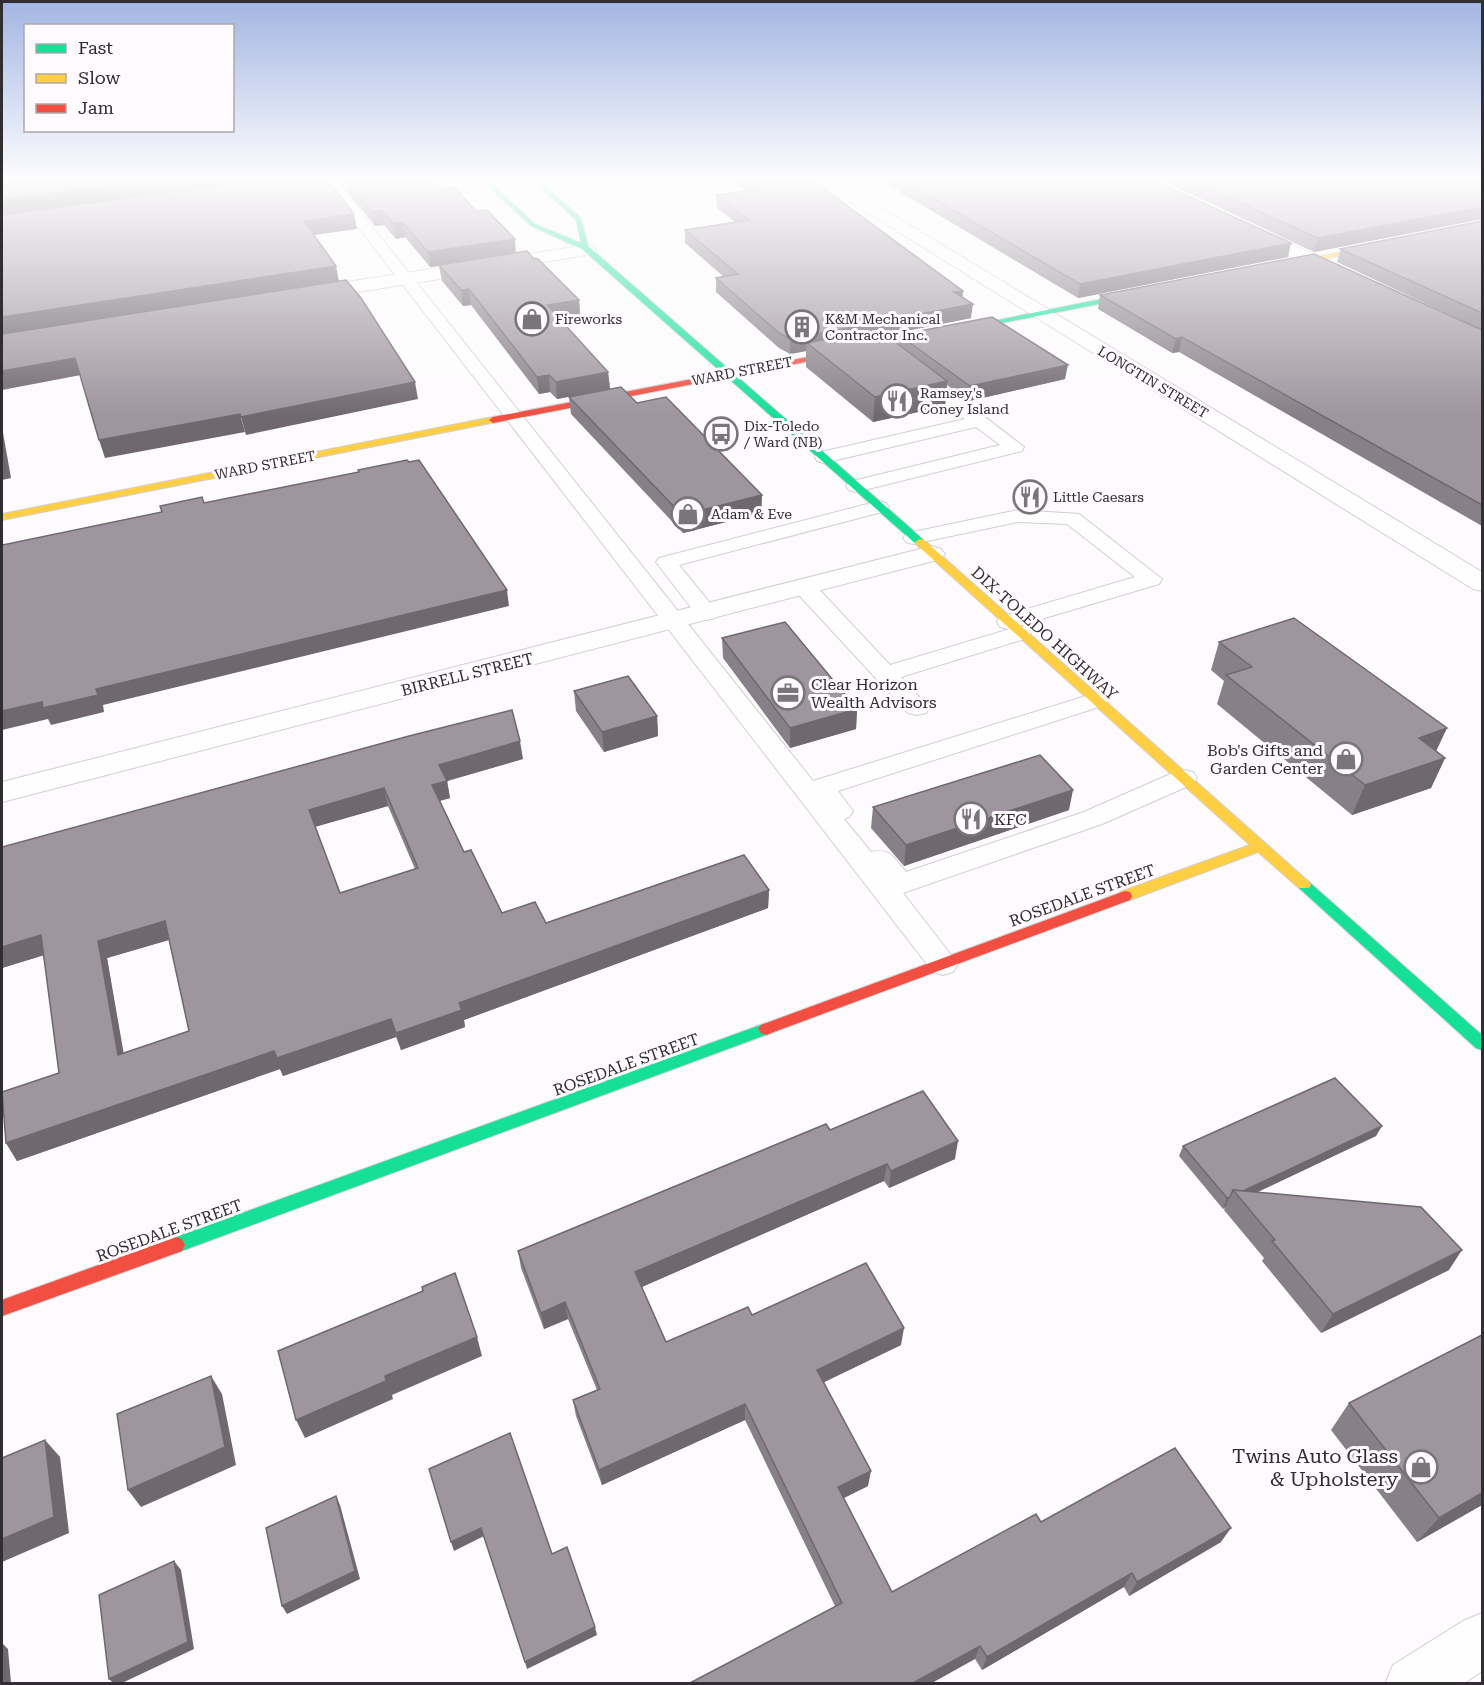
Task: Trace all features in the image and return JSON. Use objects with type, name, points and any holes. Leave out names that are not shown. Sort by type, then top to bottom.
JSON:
[{"type":"street","points":[[290,297],[528,259]]},
{"type":"street","name":"DIX-TOLEDO HIGHWAY","points":[[597,259],[730,373],[1482,1044]]},
{"type":"street","name":"LONGTIN STREET","points":[[951,259],[1482,583]]},
{"type":"street","points":[[1268,268],[1311,259],[1356,280]]},
{"type":"street","name":"WARD STREET","points":[[2,517],[1155,290]]},
{"type":"street","name":"BIRRELL STREET","points":[[2,792],[805,588],[923,546]]},
{"type":"street","name":"ROSEDALE STREET","points":[[2,1308],[459,1143],[1260,846]]},
{"type":"street","points":[[1412,1683],[1479,1648]]},
{"type":"lane","points":[[389,259],[943,964]]},
{"type":"lane","points":[[856,486],[1015,447],[878,344]]},
{"type":"lane","points":[[824,457],[979,421]]},
{"type":"lane","points":[[707,613],[666,562],[879,507]]},
{"type":"lane","points":[[886,674],[1150,579],[1072,518],[1018,516],[923,546]]},
{"type":"lane","points":[[805,588],[917,708]]},
{"type":"lane","points":[[1096,700],[821,787],[900,884],[1094,818],[1184,778]]},
{"type":"building","points":[[2,259],[331,259],[336,266],[2,317]]},
{"type":"building","points":[[479,259],[538,259],[579,300],[547,305],[608,372],[556,382],[549,375],[537,377],[469,289],[461,290],[439,265]]},
{"type":"building","points":[[719,259],[919,259],[963,291],[954,292],[973,304],[790,339],[779,333],[716,278],[738,274]]},
{"type":"building","points":[[1037,259],[1211,259],[1080,284]]},
{"type":"building","points":[[1290,259],[1324,259],[1482,330],[1482,505],[1182,337],[1176,339],[1100,295]]},
{"type":"building","points":[[1361,259],[1482,259],[1482,313]]},
{"type":"building","points":[[346,280],[361,298],[415,382],[241,417],[240,414],[99,440],[75,358],[2,371],[2,334]]},
{"type":"building","points":[[992,317],[1068,365],[970,386],[899,335]]},
{"type":"building","points":[[878,329],[947,381],[875,397],[807,343]]},
{"type":"building","points":[[621,387],[637,403],[666,397],[762,495],[682,515],[569,397]]},
{"type":"building","points":[[407,460],[409,462],[419,460],[507,590],[96,689],[98,695],[43,708],[42,702],[2,711],[2,545],[162,512],[160,506],[202,497],[204,503]]},
{"type":"building","points":[[1294,618],[1447,728],[1419,738],[1445,758],[1365,785],[1226,675],[1252,667],[1219,642]]},
{"type":"building","name":"Clear Horizon Wealth Advisors","points":[[785,622],[857,709],[790,728],[722,638]]},
{"type":"building","points":[[628,676],[657,716],[602,732],[574,691]]},
{"type":"building","points":[[512,710],[520,741],[439,765],[447,781],[432,785],[464,852],[471,850],[502,913],[535,902],[546,923],[744,855],[769,890],[459,1003],[462,1010],[396,1033],[391,1019],[277,1058],[274,1051],[6,1143],[2,1092],[59,1073],[41,935],[2,947],[2,847]],"holes":[[[384,788],[418,868],[340,893],[309,810]],[[165,921],[189,1031],[118,1055],[98,941]]]},
{"type":"building","points":[[1040,755],[1073,790],[906,845],[873,807]]},
{"type":"building","points":[[1335,1078],[1382,1126],[1243,1191],[1233,1190],[1227,1198],[1183,1146]]},
{"type":"building","points":[[923,1091],[958,1141],[891,1171],[887,1164],[635,1272],[666,1342],[748,1307],[752,1315],[866,1263],[904,1328],[817,1370],[871,1471],[838,1487],[892,1592],[1036,1514],[1041,1522],[1175,1448],[1231,1528],[1137,1582],[1132,1573],[987,1657],[980,1646],[913,1683],[690,1683],[842,1603],[745,1404],[599,1470],[573,1400],[600,1389],[565,1302],[541,1313],[518,1251],[826,1124],[830,1130]]},
{"type":"building","points":[[1233,1190],[1421,1207],[1462,1250],[1333,1314]]},
{"type":"building","points":[[455,1273],[477,1337],[385,1376],[386,1381],[296,1420],[278,1351],[423,1291],[422,1287]]},
{"type":"building","name":"Twins Auto Glass & Upholstery","points":[[1482,1335],[1482,1493],[1439,1518],[1349,1403]]},
{"type":"building","points":[[211,1376],[225,1447],[128,1490],[117,1414]]},
{"type":"building","points":[[510,1433],[552,1554],[567,1547],[595,1627],[525,1662],[481,1528],[451,1542],[429,1469]]},
{"type":"building","points":[[45,1440],[54,1517],[2,1539],[2,1458]]},
{"type":"building","points":[[336,1496],[355,1571],[282,1606],[266,1528]]},
{"type":"building","points":[[174,1561],[188,1642],[109,1679],[99,1595]]},
{"type":"traffic: fast","points":[[598,259],[920,542]]},
{"type":"traffic: fast","points":[[808,359],[1142,293]]},
{"type":"traffic: fast","points":[[1304,885],[1482,1044]]},
{"type":"traffic: fast","points":[[176,1245],[766,1029]]},
{"type":"traffic: slow","points":[[1278,266],[1315,259]]},
{"type":"traffic: slow","points":[[2,517],[493,420]]},
{"type":"traffic: slow","points":[[920,542],[1304,885]]},
{"type":"traffic: slow","points":[[1125,896],[1260,846]]},
{"type":"traffic: jam","points":[[493,420],[808,359]]},
{"type":"traffic: jam","points":[[766,1029],[1125,896]]},
{"type":"traffic: jam","points":[[2,1308],[176,1245]]},
{"type":"place","name":"Fireworks","points":[[532,319]]},
{"type":"place","name":"K&M Mechanical Contractor Inc.","points":[[802,327]]},
{"type":"place","name":"Ramsey's Coney Island","points":[[897,401]]},
{"type":"place","name":"Dix-Toledo / Ward (NB)","points":[[721,434]]},
{"type":"place","name":"Little Caesars","points":[[1030,497]]},
{"type":"place","name":"Adam & Eve","points":[[688,514]]},
{"type":"place","name":"Clear Horizon Wealth Advisors","points":[[788,693]]},
{"type":"place","name":"Bob's Gifts and Garden Center","points":[[1346,759]]},
{"type":"place","name":"KFC","points":[[971,819]]},
{"type":"place","name":"Twins Auto Glass & Upholstery","points":[[1421,1467]]}]
